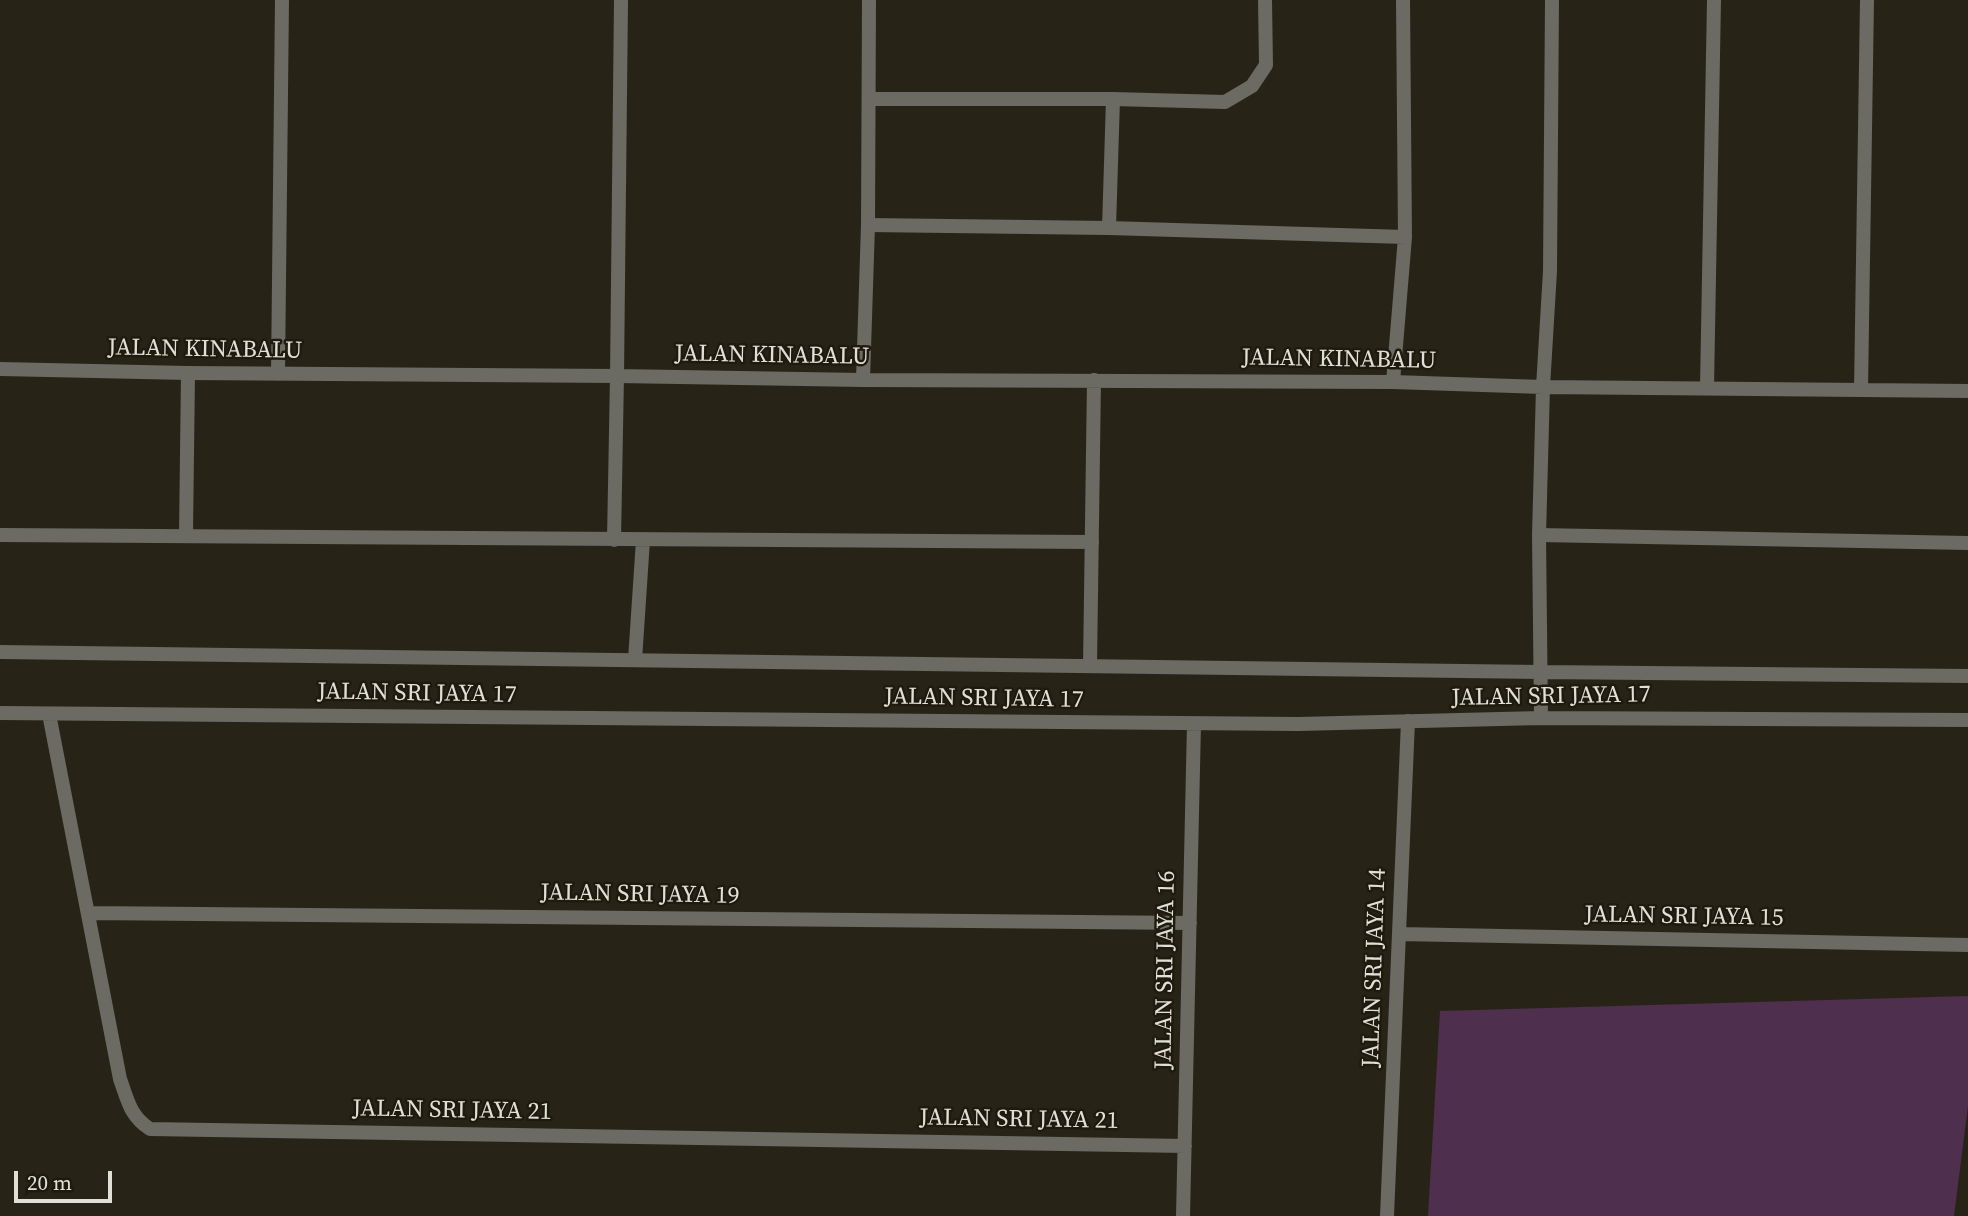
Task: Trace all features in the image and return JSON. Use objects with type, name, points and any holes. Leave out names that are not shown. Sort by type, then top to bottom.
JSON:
[{"type":"street","points":[[278,374],[282,0]]},
{"type":"street","points":[[614,540],[621,0]]},
{"type":"street","points":[[863,380],[868,225],[869,0]]},
{"type":"street","points":[[869,99],[1225,102],[1252,86],[1266,65],[1265,0]]},
{"type":"street","points":[[1393,382],[1405,237],[1403,0]]},
{"type":"street","points":[[1541,718],[1539,535],[1543,387],[1550,271],[1552,0]]},
{"type":"street","points":[[1707,387],[1714,0]]},
{"type":"street","points":[[1861,390],[1867,0]]},
{"type":"street","points":[[1109,228],[1113,99]]},
{"type":"street","points":[[868,225],[1109,228],[1405,237]]},
{"type":"street","name":"JALAN KINABALU","points":[[0,369],[863,380],[1393,382],[1543,387],[1968,391]]},
{"type":"street","points":[[186,535],[188,373]]},
{"type":"street","points":[[1090,666],[1094,380]]},
{"type":"street","points":[[0,535],[1092,542]]},
{"type":"street","points":[[1539,535],[1968,543]]},
{"type":"street","points":[[635,660],[643,540]]},
{"type":"street","name":"JALAN SRI JAYA 17","points":[[0,652],[1968,676]]},
{"type":"street","name":"JALAN SRI JAYA 17","points":[[0,713],[1194,724],[1541,718],[1968,720]]},
{"type":"street","name":"JALAN SRI JAYA 21","points":[[49,714],[120,1079],[131,1111],[150,1129],[1185,1146]]},
{"type":"street","name":"JALAN SRI JAYA 14","points":[[1387,1216],[1408,721]]},
{"type":"street","name":"JALAN SRI JAYA 16","points":[[1184,1216],[1194,724]]},
{"type":"street","name":"JALAN SRI JAYA 19","points":[[89,913],[1190,923]]},
{"type":"street","name":"JALAN SRI JAYA 15","points":[[1399,934],[1968,945]]},
{"type":"shaded area","points":[[1968,996],[1968,1106],[1954,1216],[1428,1216],[1440,1011]]}]
